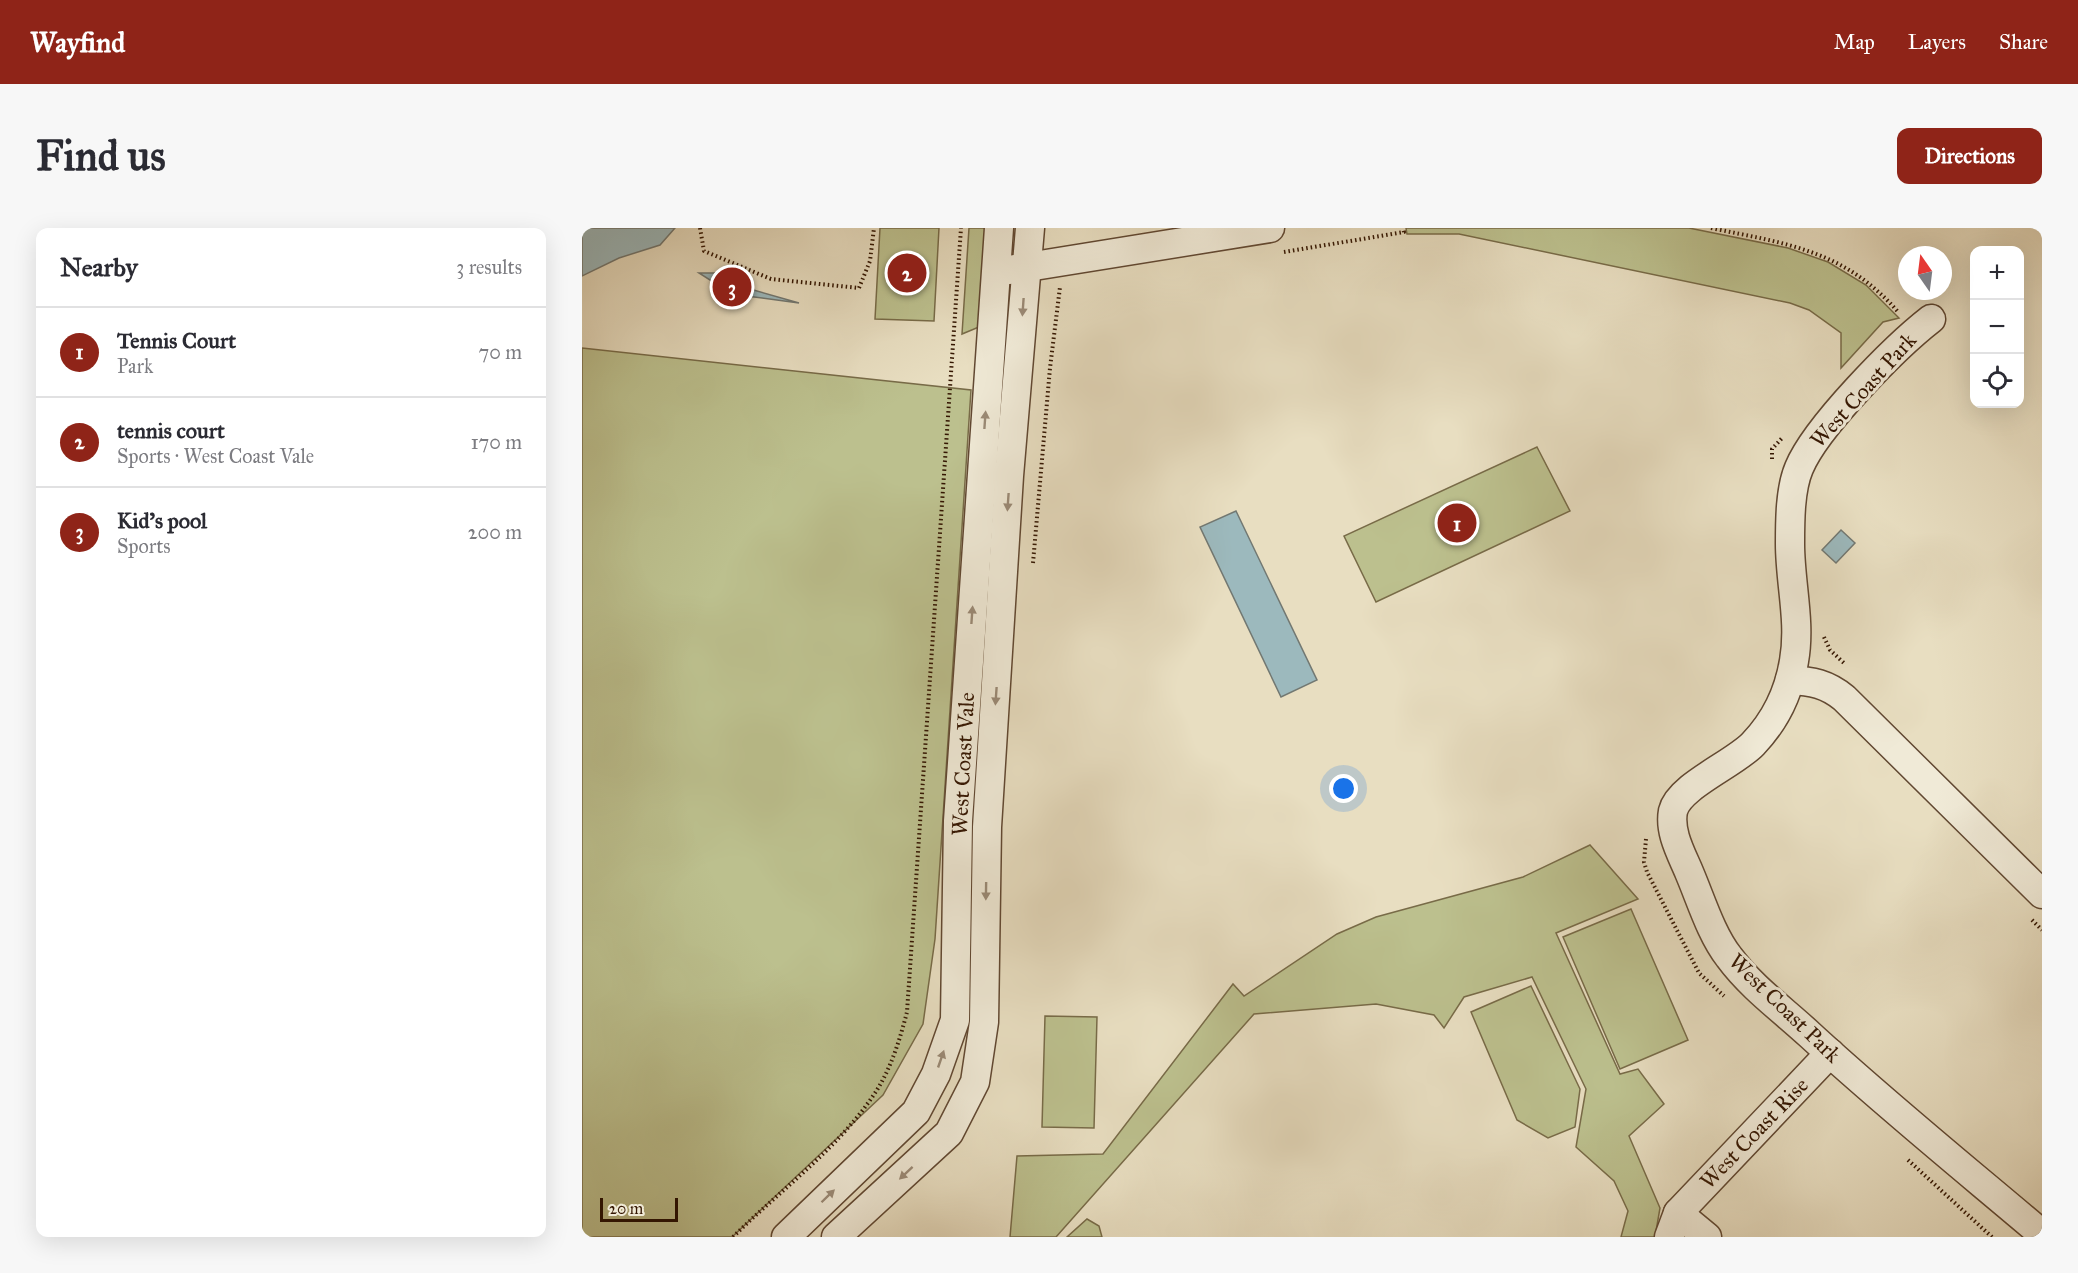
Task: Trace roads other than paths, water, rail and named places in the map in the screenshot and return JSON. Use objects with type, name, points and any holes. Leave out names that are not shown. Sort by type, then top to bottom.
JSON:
[{"type":"street","name":"West Coast Vale","points":[[786,1237],[916,1112],[936,1074],[955,1020],[958,821],[999,228]]},
{"type":"street","name":"West Coast Vale","points":[[836,1237],[949,1133],[975,1082],[984,1022],[988,816],[1030,228]]},
{"type":"street","points":[[995,272],[1270,228]]},
{"type":"street","name":"West Coast Park","points":[[1931,319],[1913,333],[1825,428],[1807,453],[1798,471],[1790,544],[1796,631],[1786,697],[1754,744],[1735,760],[1683,794],[1674,808],[1672,826],[1686,866],[1727,955],[1742,972],[1830,1053],[2042,1234]]},
{"type":"street","points":[[1790,680],[1810,681],[1829,686],[1844,698],[2042,894]]},
{"type":"street","name":"West Coast Rise","points":[[1707,1237],[1674,1225],[1830,1053]]},
{"type":"water","points":[[582,228],[675,228],[660,245],[619,258],[582,276]]},
{"type":"water","points":[[699,273],[726,273],[750,289],[799,303],[716,292],[718,285]]},
{"type":"water","points":[[1236,511],[1317,680],[1281,697],[1200,527]]},
{"type":"water","points":[[1841,530],[1855,543],[1836,563],[1822,550]]},
{"type":"place","name":"tennis court","points":[[907,273]]},
{"type":"place","name":"Kid's pool","points":[[732,287]]},
{"type":"place","name":"Tennis Court","points":[[1457,523]]}]
